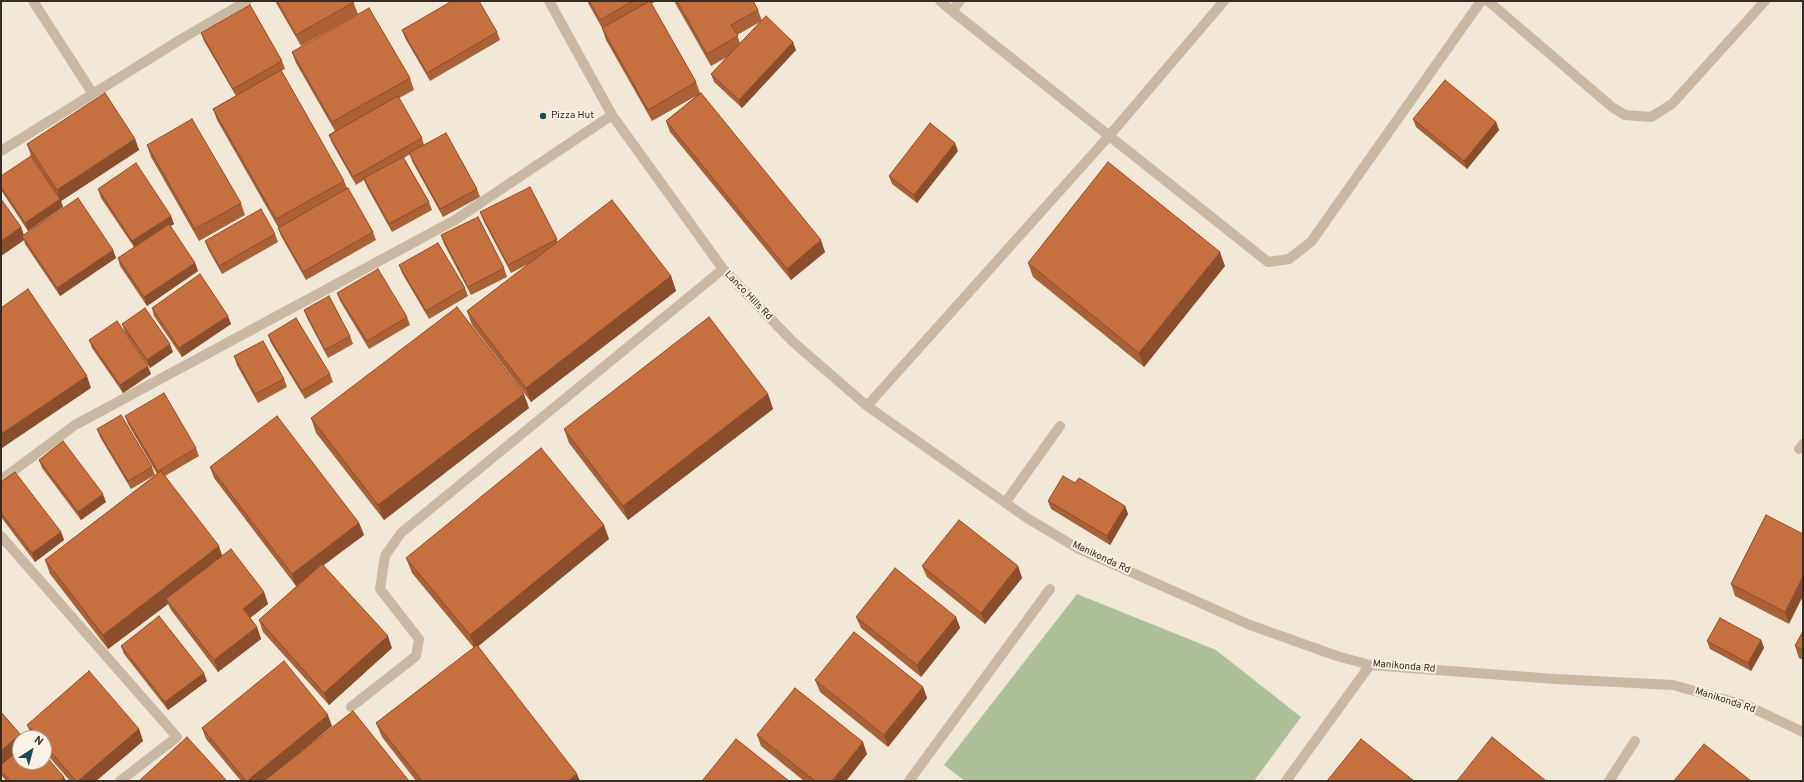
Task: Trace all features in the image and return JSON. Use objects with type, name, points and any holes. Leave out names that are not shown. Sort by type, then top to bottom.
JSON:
[{"type":"street","points":[[33,1],[93,94]]},
{"type":"street","points":[[1,151],[183,38],[248,1]]},
{"type":"street","name":"Lanco Hills Rd","points":[[549,1],[612,115],[723,269],[792,341],[867,406],[1026,518]]},
{"type":"street","points":[[940,1],[1268,262],[1289,260],[1311,242],[1482,1]]},
{"type":"street","points":[[952,11],[960,1]]},
{"type":"street","points":[[867,406],[1109,136],[1224,1]]},
{"type":"street","points":[[1488,1],[1612,107],[1626,115],[1651,117],[1672,104],[1765,1]]},
{"type":"street","points":[[1,480],[75,425],[455,220],[612,115]]},
{"type":"street","points":[[351,707],[416,656],[419,639],[380,589],[386,556],[401,533],[723,269]]},
{"type":"street","points":[[1005,502],[1060,426]]},
{"type":"street","name":"Manikonda Rd","points":[[1026,518],[1079,549],[1243,622],[1337,656],[1370,665],[1673,685],[1748,706],[1803,732]]},
{"type":"street","points":[[1,536],[177,737],[120,781]]},
{"type":"street","points":[[909,781],[1050,589]]},
{"type":"street","points":[[1286,781],[1370,665]]},
{"type":"street","points":[[1609,781],[1635,741]]},
{"type":"green space","points":[[1077,594],[1216,650],[1301,717],[1254,781],[965,781],[944,765]]},
{"type":"building","points":[[277,1],[353,1],[354,2],[296,35]]},
{"type":"building","points":[[452,1],[479,1],[497,32],[427,73],[402,30]]},
{"type":"building","points":[[589,1],[633,1],[600,20]]},
{"type":"building","points":[[650,1],[696,82],[648,110],[602,28]]},
{"type":"building","points":[[677,1],[753,1],[758,10],[731,25],[738,36],[707,54]]},
{"type":"building","points":[[250,5],[282,61],[233,89],[201,33]]},
{"type":"building","points":[[369,8],[410,78],[332,122],[292,52]]},
{"type":"building","points":[[766,16],[793,42],[739,100],[711,74]]},
{"type":"building","points":[[281,70],[344,181],[276,219],[213,109]]},
{"type":"building","points":[[1445,80],[1496,122],[1464,161],[1413,119]]},
{"type":"building","points":[[105,93],[135,139],[57,190],[27,144]]},
{"type":"building","points":[[701,93],[821,240],[787,269],[666,121]]},
{"type":"building","points":[[398,96],[422,138],[353,177],[329,135]]},
{"type":"building","points":[[192,119],[241,203],[195,229],[147,145]]},
{"type":"building","points":[[930,123],[955,143],[914,195],[889,176]]},
{"type":"building","points":[[446,133],[477,189],[440,209],[409,153]]},
{"type":"building","points":[[31,156],[60,199],[25,223],[1,187],[1,176]]},
{"type":"building","points":[[403,157],[429,202],[389,224],[364,178]]},
{"type":"building","points":[[1108,162],[1220,252],[1139,353],[1028,263]]},
{"type":"building","points":[[136,163],[171,216],[132,241],[98,189]]},
{"type":"building","points":[[530,187],[557,239],[508,265],[480,212]]},
{"type":"building","points":[[348,188],[373,232],[303,272],[278,228]]},
{"type":"building","points":[[78,198],[113,250],[57,288],[22,236]]},
{"type":"building","points":[[1,199],[21,227],[1,241]]},
{"type":"building","points":[[612,200],[671,276],[526,388],[467,311]]},
{"type":"building","points":[[261,209],[275,234],[219,266],[205,241]]},
{"type":"building","points":[[478,217],[504,268],[468,287],[441,235]]},
{"type":"building","points":[[169,224],[195,263],[144,297],[118,258]]},
{"type":"building","points":[[438,243],[465,288],[426,311],[399,265]]},
{"type":"building","points":[[378,269],[407,317],[367,341],[337,293]]},
{"type":"building","points":[[200,274],[228,316],[179,348],[152,308]]},
{"type":"building","points":[[28,289],[87,376],[1,434],[1,308]]},
{"type":"building","points":[[329,296],[350,336],[325,350],[304,310]]},
{"type":"building","points":[[457,307],[524,394],[378,505],[311,418]]},
{"type":"building","points":[[145,308],[170,344],[147,360],[122,324]]},
{"type":"building","points":[[709,317],[768,394],[623,506],[564,429]]},
{"type":"building","points":[[296,318],[330,374],[302,391],[268,335]]},
{"type":"building","points":[[117,321],[148,366],[120,385],[89,340]]},
{"type":"building","points":[[263,341],[284,379],[255,394],[234,356]]},
{"type":"building","points":[[164,393],[196,448],[158,471],[125,416]]},
{"type":"building","points":[[121,415],[152,467],[128,481],[97,429]]},
{"type":"building","points":[[277,416],[359,523],[292,574],[210,467]]},
{"type":"building","points":[[63,441],[103,494],[78,512],[39,460]]},
{"type":"building","points":[[541,448],[604,525],[470,635],[406,558]]},
{"type":"building","points":[[161,471],[219,546],[103,635],[45,560]]},
{"type":"building","points":[[15,472],[61,532],[32,553],[1,513],[1,482]]},
{"type":"building","points":[[1063,476],[1075,483],[1079,478],[1125,506],[1107,536],[1048,501]]},
{"type":"building","points":[[1766,515],[1803,534],[1803,576],[1785,612],[1731,584]]},
{"type":"building","points":[[959,520],[1018,566],[981,613],[922,566]]},
{"type":"building","points":[[231,549],[264,592],[243,609],[257,627],[214,660],[166,599]]},
{"type":"building","points":[[322,564],[388,636],[324,693],[259,620]]},
{"type":"building","points":[[895,568],[956,617],[917,665],[856,617]]},
{"type":"building","points":[[159,616],[204,673],[165,702],[121,646]]},
{"type":"building","points":[[1720,618],[1761,640],[1748,663],[1707,641]]},
{"type":"building","points":[[1803,631],[1803,650],[1795,646]]},
{"type":"building","points":[[854,632],[923,687],[884,735],[815,680]]},
{"type":"building","points":[[477,645],[577,774],[568,781],[422,781],[376,723]]},
{"type":"building","points":[[284,661],[328,715],[246,781],[202,728]]},
{"type":"building","points":[[89,671],[139,729],[78,781],[76,781],[52,753],[52,730],[32,730],[27,725]]},
{"type":"building","points":[[795,688],[863,742],[832,781],[815,781],[757,735]]},
{"type":"building","points":[[353,711],[409,781],[264,781]]},
{"type":"building","points":[[1,712],[17,730],[12,730],[12,741],[1,751]]},
{"type":"building","points":[[187,737],[226,781],[139,781]]},
{"type":"building","points":[[1492,737],[1546,781],[1457,781]]},
{"type":"building","points":[[736,739],[789,781],[702,781]]},
{"type":"building","points":[[1361,739],[1414,781],[1327,781]]},
{"type":"building","points":[[1704,744],[1751,781],[1674,781]]},
{"type":"building","points":[[12,756],[12,770],[52,770],[52,763],[64,777],[60,781],[10,781],[1,771],[1,765]]},
{"type":"place","name":"Pizza Hut","points":[[543,116]]}]
